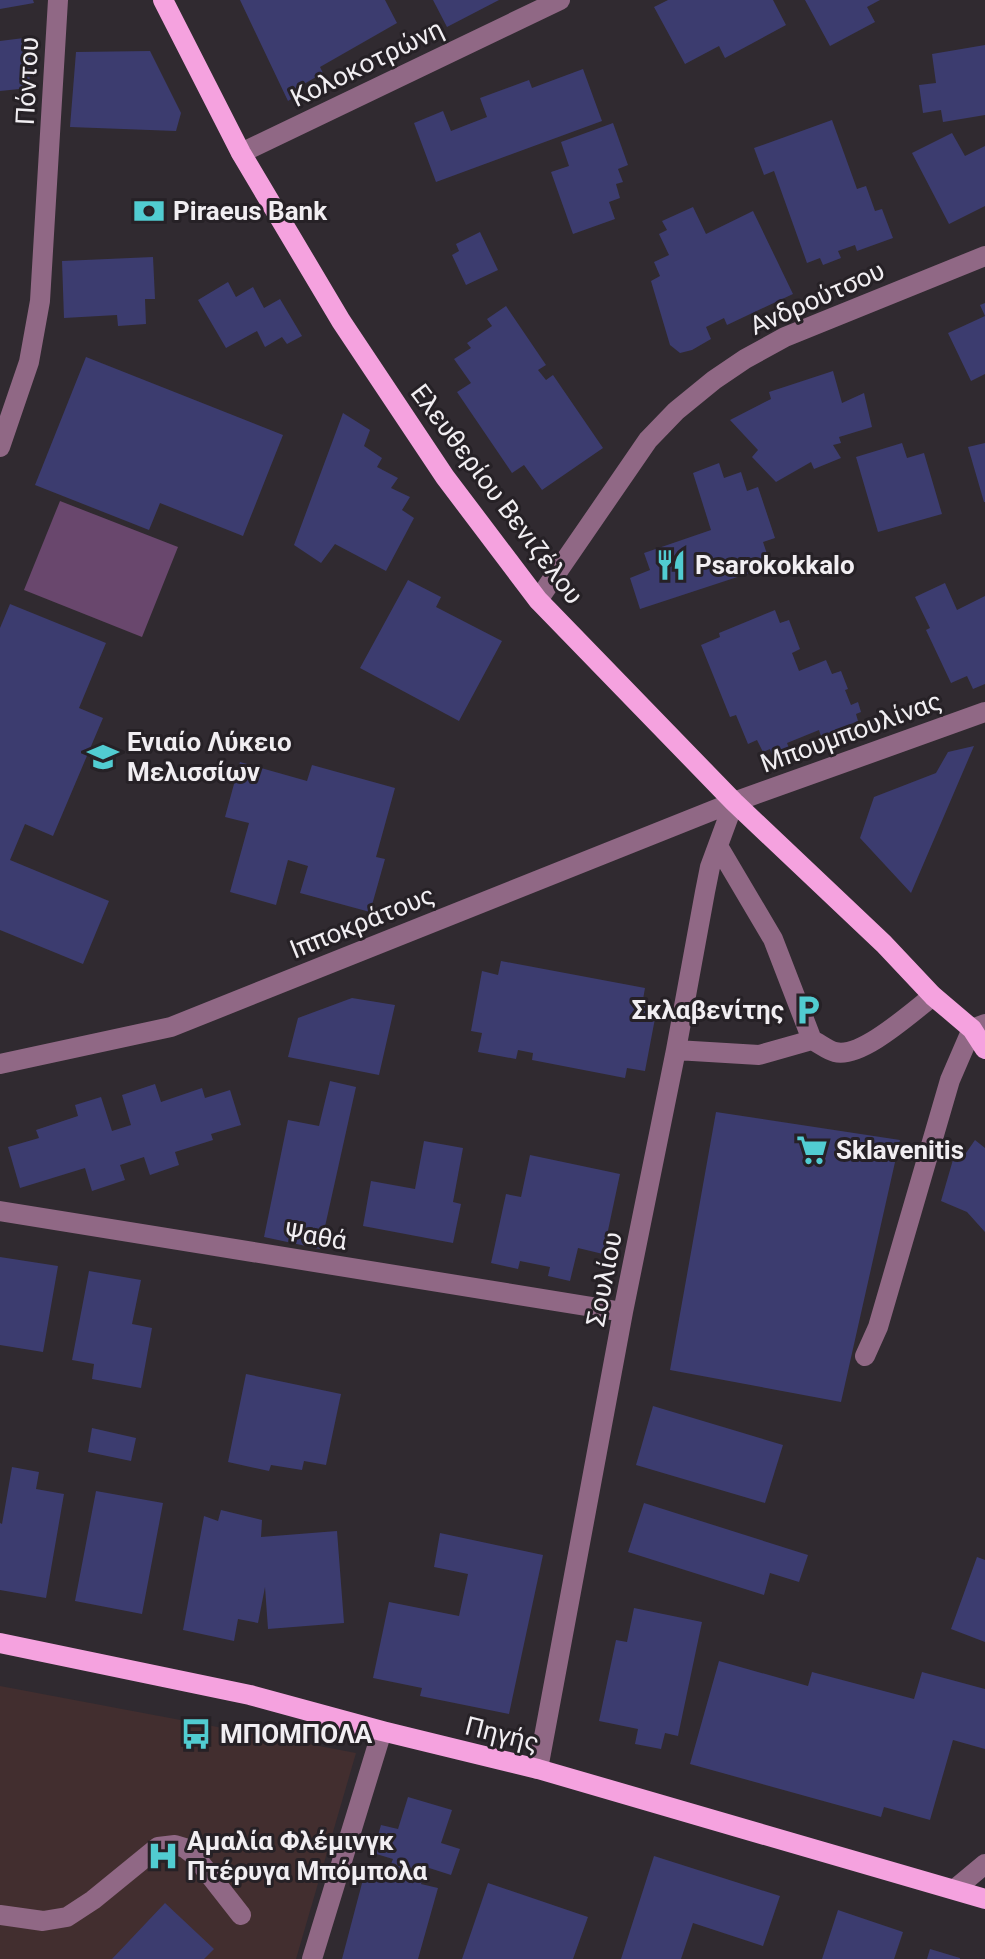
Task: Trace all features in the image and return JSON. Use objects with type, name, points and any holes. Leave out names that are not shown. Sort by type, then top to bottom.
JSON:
[{"type":"main road","name":"Ελευθερίου Βενιζέλου","points":[[163,0],[241,153],[350,334],[445,477],[538,600],[734,802],[884,944],[933,996],[978,1027],[985,1049]]},
{"type":"main road","name":"Πηγής","points":[[0,1643],[250,1695],[538,1769],[985,1899]]},
{"type":"street","name":"Πόντου","points":[[0,447],[29,362],[40,301],[58,0]]},
{"type":"street","name":"Κολοκοτρώνη","points":[[241,153],[560,0]]},
{"type":"street","name":"Ανδρούτσου","points":[[538,600],[648,440],[676,411],[714,380],[785,337],[985,256]]},
{"type":"street","name":"Μπουμπουλίνας","points":[[734,802],[985,712]]},
{"type":"street","name":"Σουλίου","points":[[538,1769],[710,867],[734,802]]},
{"type":"street","name":"Ιπποκράτους","points":[[0,1064],[171,1027],[734,802]]},
{"type":"street","points":[[718,846],[773,939],[812,1040],[835,1052],[852,1052],[868,1045],[933,996]]},
{"type":"street","points":[[865,1356],[878,1327],[950,1080],[978,1027]]},
{"type":"street","points":[[676,1050],[759,1055],[812,1040]]},
{"type":"street","name":"Ψαθά","points":[[0,1211],[623,1312]]},
{"type":"street","points":[[312,1959],[382,1731]]},
{"type":"street","points":[[0,1915],[43,1921],[67,1917],[158,1847],[175,1845],[194,1855],[241,1915]]},
{"type":"street","points":[[955,1889],[985,1864]]},
{"type":"shaded area","points":[[60,501],[178,547],[142,637],[24,590]]},
{"type":"shaded area","name":"Αμαλία Φλέμινγκ Πτέρυγα Μπόμπολα","points":[[0,1686],[356,1753],[296,1959],[0,1959]]},
{"type":"building","points":[[0,0],[33,0],[34,3],[0,9]]},
{"type":"building","points":[[240,0],[385,0],[397,23],[320,67],[323,73],[297,88],[300,93],[288,101]]},
{"type":"building","points":[[433,0],[499,0],[447,27]]},
{"type":"building","points":[[668,0],[773,0],[786,25],[725,58],[719,46],[685,64],[654,7]]},
{"type":"building","points":[[805,0],[880,0],[867,7],[875,22],[830,46]]},
{"type":"building","points":[[32,37],[29,88],[0,91],[0,41]]},
{"type":"building","points":[[985,45],[985,115],[943,122],[941,110],[923,113],[919,85],[936,83],[932,54]]},
{"type":"building","points":[[150,51],[181,113],[176,131],[70,127],[76,52]]},
{"type":"building","points":[[583,69],[602,121],[436,182],[414,123],[443,111],[451,131],[487,117],[480,98],[529,80],[532,88]]},
{"type":"building","points":[[832,120],[857,189],[866,186],[875,211],[882,209],[893,238],[857,251],[855,245],[838,251],[841,258],[823,265],[820,258],[807,263],[774,171],[764,175],[754,148]]},
{"type":"building","points":[[613,123],[628,165],[618,169],[623,182],[616,184],[620,198],[609,202],[615,219],[573,234],[551,172],[569,166],[561,142]]},
{"type":"building","points":[[952,133],[965,156],[985,146],[985,206],[949,224],[912,153]]},
{"type":"building","points":[[693,207],[706,234],[753,211],[793,294],[727,325],[724,318],[706,327],[711,339],[680,353],[670,345],[651,281],[660,276],[654,262],[669,255],[659,234],[667,230],[662,221]]},
{"type":"building","points":[[480,232],[498,270],[466,285],[452,255],[459,251],[456,244]]},
{"type":"building","points":[[153,257],[155,299],[145,299],[146,324],[118,326],[117,315],[64,318],[62,261]]},
{"type":"building","points":[[228,282],[236,297],[253,287],[264,308],[280,299],[302,336],[287,344],[282,337],[265,347],[257,331],[226,348],[198,300]]},
{"type":"building","points":[[506,306],[546,365],[538,370],[546,380],[553,375],[603,448],[542,490],[524,465],[512,473],[457,392],[471,383],[454,359],[471,348],[467,343],[492,326],[487,319]]},
{"type":"building","points":[[985,316],[985,374],[971,381],[948,333]]},
{"type":"building","points":[[86,357],[283,435],[243,536],[160,503],[149,530],[35,485]]},
{"type":"building","points":[[833,371],[842,403],[864,393],[872,427],[839,437],[841,443],[833,445],[841,458],[814,469],[811,462],[776,482],[752,457],[758,450],[730,420],[771,399],[769,392]]},
{"type":"building","points":[[343,413],[370,430],[364,446],[382,458],[377,467],[398,478],[391,488],[410,497],[402,510],[414,518],[386,571],[335,544],[321,563],[294,545]]},
{"type":"building","points":[[902,443],[907,458],[924,453],[942,514],[878,532],[856,457]]},
{"type":"building","points":[[985,443],[985,502],[984,502],[968,447]]},
{"type":"building","points":[[719,463],[724,478],[741,472],[747,491],[758,487],[775,538],[763,542],[771,566],[640,609],[630,578],[650,570],[644,553],[711,530],[693,473]]},
{"type":"building","points":[[408,580],[441,597],[436,607],[502,641],[459,721],[360,668]]},
{"type":"building","points":[[945,583],[957,610],[985,596],[985,684],[973,689],[967,676],[951,683],[926,630],[930,628],[915,597]]},
{"type":"building","points":[[10,604],[106,643],[79,708],[103,718],[53,836],[25,824],[10,860],[109,901],[83,964],[0,930],[0,628]]},
{"type":"building","points":[[775,610],[780,623],[789,620],[800,649],[792,653],[799,671],[826,660],[832,674],[841,671],[851,705],[858,702],[861,712],[856,714],[858,721],[821,736],[819,730],[787,743],[789,748],[772,755],[770,749],[763,752],[757,740],[748,744],[736,715],[730,717],[701,645],[720,637],[719,633]]},
{"type":"building","points":[[974,746],[911,893],[860,838],[874,797],[936,773],[948,752]]},
{"type":"building","points":[[240,762],[307,781],[312,765],[395,788],[376,857],[385,859],[370,912],[300,893],[308,866],[288,860],[276,905],[230,892],[249,823],[225,817]]},
{"type":"building","points":[[501,961],[645,988],[642,1005],[657,1008],[645,1071],[627,1068],[625,1078],[532,1060],[533,1053],[518,1050],[516,1059],[478,1052],[482,1033],[471,1031],[482,971],[498,975]]},
{"type":"building","points":[[352,998],[395,1005],[379,1075],[288,1057],[298,1018]]},
{"type":"building","points":[[330,1081],[356,1087],[320,1249],[264,1237],[288,1120],[319,1126]]},
{"type":"building","points":[[155,1084],[161,1102],[202,1088],[205,1098],[230,1090],[241,1125],[211,1134],[213,1140],[175,1152],[179,1165],[150,1175],[144,1157],[120,1165],[125,1180],[92,1191],[85,1168],[20,1188],[8,1147],[39,1138],[36,1130],[78,1116],[75,1105],[101,1097],[112,1131],[131,1125],[122,1095]]},
{"type":"building","points":[[716,1112],[900,1140],[841,1402],[670,1370]]},
{"type":"building","points":[[975,1140],[985,1148],[985,1232],[967,1212],[941,1201],[957,1146],[966,1153]]},
{"type":"building","points":[[424,1141],[463,1148],[453,1202],[461,1204],[453,1243],[363,1226],[371,1181],[415,1189]]},
{"type":"building","points":[[530,1155],[620,1174],[603,1254],[578,1248],[570,1281],[548,1276],[550,1267],[520,1261],[518,1269],[491,1263],[506,1194],[521,1197]]},
{"type":"building","points":[[0,1257],[58,1266],[43,1352],[0,1345]]},
{"type":"building","points":[[89,1271],[141,1280],[132,1324],[152,1328],[141,1388],[92,1379],[94,1364],[72,1360]]},
{"type":"building","points":[[246,1374],[341,1394],[326,1465],[304,1461],[302,1470],[271,1465],[269,1471],[228,1462]]},
{"type":"building","points":[[653,1406],[783,1445],[765,1503],[636,1465]]},
{"type":"building","points":[[92,1428],[136,1438],[131,1461],[88,1452]]},
{"type":"building","points":[[12,1467],[39,1472],[36,1489],[64,1494],[46,1598],[0,1590],[0,1523]]},
{"type":"building","points":[[96,1491],[163,1503],[142,1614],[75,1601]]},
{"type":"building","points":[[644,1503],[808,1555],[799,1582],[770,1573],[764,1595],[628,1552]]},
{"type":"building","points":[[221,1510],[262,1520],[261,1537],[337,1531],[344,1623],[268,1629],[265,1587],[258,1623],[238,1619],[234,1641],[183,1630],[204,1516],[218,1521]]},
{"type":"building","points":[[440,1533],[543,1555],[509,1714],[420,1696],[422,1688],[373,1678],[389,1602],[459,1616],[468,1574],[434,1567]]},
{"type":"building","points":[[977,1557],[985,1560],[985,1642],[951,1629]]},
{"type":"building","points":[[634,1608],[702,1622],[678,1736],[665,1733],[661,1749],[635,1744],[638,1729],[599,1721],[616,1640],[627,1642]]},
{"type":"building","points":[[719,1661],[808,1686],[812,1672],[914,1699],[922,1672],[985,1689],[985,1749],[953,1740],[930,1820],[884,1807],[881,1817],[690,1764]]},
{"type":"building","points":[[408,1797],[452,1810],[441,1843],[460,1849],[451,1875],[426,1867],[421,1884],[438,1888],[418,1959],[342,1959],[366,1868],[387,1874],[393,1859],[373,1853],[381,1825],[398,1829]]},
{"type":"building","points":[[654,1856],[780,1896],[763,1946],[693,1923],[681,1959],[621,1959]]},
{"type":"building","points":[[488,1883],[588,1917],[573,1959],[462,1959]]},
{"type":"building","points":[[165,1903],[214,1949],[204,1959],[112,1959]]},
{"type":"building","points":[[838,1910],[903,1932],[894,1959],[822,1959]]},
{"type":"building","points":[[930,1949],[960,1958],[960,1959],[927,1959]]},
{"type":"place","name":"Piraeus Bank","points":[[149,211]]},
{"type":"place","name":"Psarokokkalo","points":[[671,565]]},
{"type":"place","name":"Ενιαίο Λύκειο Μελισσίων","points":[[103,757]]},
{"type":"place","name":"Σκλαβενίτης","points":[[808,1010]]},
{"type":"place","name":"Sklavenitis","points":[[812,1150]]},
{"type":"place","name":"ΜΠΟΜΠΟΛΑ","points":[[196,1734]]},
{"type":"place","name":"Αμαλία Φλέμινγκ Πτέρυγα Μπόμπολα","points":[[163,1856]]}]
